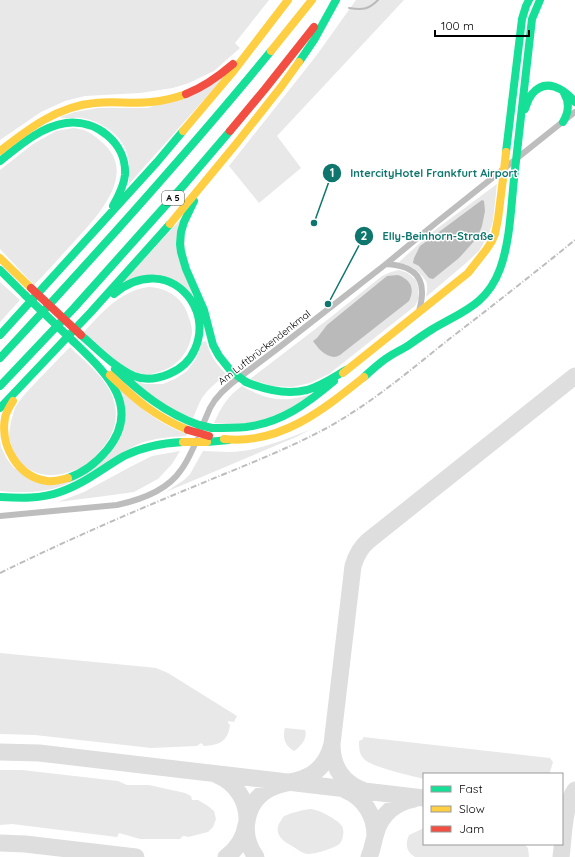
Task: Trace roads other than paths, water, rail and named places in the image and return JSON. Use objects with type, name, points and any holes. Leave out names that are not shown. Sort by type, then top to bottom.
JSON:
[{"type":"main road","points":[[0,335],[98,228],[208,103],[288,0]]},
{"type":"main road","name":"A 5","points":[[0,358],[53,302],[205,131],[268,56],[312,0]]},
{"type":"main road","points":[[0,408],[80,324],[207,180],[305,53],[336,0]]},
{"type":"main road","name":"A 5","points":[[0,386],[74,308],[192,176],[265,89],[336,0]]},
{"type":"main road","points":[[0,270],[133,398],[166,421],[190,427],[251,427],[271,422],[288,414],[317,396],[346,370],[468,273],[494,236],[497,225],[503,179],[522,19],[529,0]]},
{"type":"main road","points":[[0,497],[36,497],[54,494],[81,483],[126,456],[159,444],[208,439],[243,440],[275,434],[310,417],[390,356],[427,333],[462,314],[485,296],[495,281],[502,266],[508,239],[532,20],[540,0]]},
{"type":"main road","points":[[0,151],[34,126],[76,106],[99,102],[155,102],[181,97],[202,87],[228,69],[255,43]]},
{"type":"main road","points":[[521,120],[529,99],[536,90],[541,87],[548,85],[562,89],[570,95],[575,102]]},
{"type":"main road","points":[[562,89],[569,105],[567,115],[563,122]]},
{"type":"main road","points":[[0,161],[33,136],[59,124],[71,122],[93,126],[103,131],[121,152],[125,174],[117,199],[98,228]]},
{"type":"main road","points":[[207,180],[198,194],[184,223],[181,235],[181,248],[185,267],[203,307],[213,345],[220,358],[230,371],[246,382],[256,387],[285,392],[308,390],[346,370]]},
{"type":"main road","points":[[0,258],[125,378],[150,400],[208,439]]},
{"type":"main road","points":[[80,324],[124,286],[137,280],[153,278],[168,281],[183,290],[196,308],[200,327],[198,343],[187,362],[173,374],[154,379],[138,377],[125,372],[81,335]]},
{"type":"main road","points":[[30,377],[5,415],[3,436],[5,446],[13,462],[22,470],[33,476],[48,481],[60,480],[84,471],[104,454],[114,440],[120,429],[121,410],[118,396],[109,379],[74,342]]},
{"type":"street","name":"Am Luftbrückendenkmal","points":[[0,516],[117,505],[144,498],[162,488],[181,471],[192,452],[210,408],[222,392],[386,264],[575,112]]},
{"type":"street","points":[[386,264],[408,268],[417,275],[422,285],[419,312]]},
{"type":"waterway","points":[[349,8],[365,8],[371,6],[378,0]]},
{"type":"railway","points":[[0,573],[124,516],[277,452],[340,421],[387,388],[575,240]]},
{"type":"place","name":"IntercityHotel Frankfurt Airport","points":[[314,223]]},
{"type":"place","name":"Elly-Beinhorn-Straße","points":[[328,304]]}]
